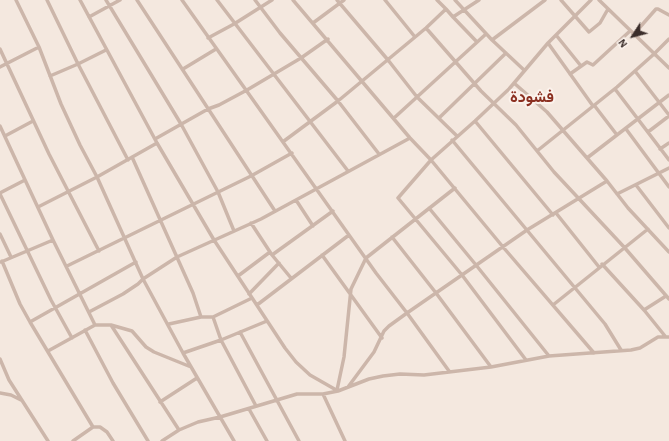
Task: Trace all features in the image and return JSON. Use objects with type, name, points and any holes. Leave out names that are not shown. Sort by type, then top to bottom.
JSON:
[{"type":"street","points":[[16,0],[39,47],[61,104],[126,237],[143,279],[197,378],[234,441]]},
{"type":"street","points":[[47,0],[78,64],[128,160]]},
{"type":"street","points":[[80,0],[156,141],[214,240],[249,294],[296,362],[310,375],[338,391]]},
{"type":"street","points":[[106,0],[181,124],[218,192],[234,231]]},
{"type":"street","points":[[89,17],[120,0]]},
{"type":"street","points":[[137,0],[275,211]]},
{"type":"street","points":[[182,0],[366,258],[449,371]]},
{"type":"street","points":[[217,0],[348,171]]},
{"type":"street","points":[[255,0],[301,58],[338,101],[379,154]]},
{"type":"street","points":[[208,38],[261,8],[272,0]]},
{"type":"street","points":[[293,0],[410,138],[455,188],[503,247],[594,353]]},
{"type":"street","points":[[313,23],[338,2],[344,0]]},
{"type":"street","points":[[393,0],[387,2],[415,37]]},
{"type":"street","points":[[437,0],[477,42]]},
{"type":"street","points":[[454,0],[486,34],[524,70]]},
{"type":"street","points":[[453,17],[479,0]]},
{"type":"street","points":[[492,40],[545,0]]},
{"type":"street","points":[[561,0],[590,32],[600,23],[608,10]]},
{"type":"street","points":[[526,360],[462,275],[398,198],[431,160],[494,104],[548,43],[590,0]]},
{"type":"street","points":[[598,0],[669,68]]},
{"type":"street","points":[[338,2],[388,60],[417,97],[457,136]]},
{"type":"street","points":[[284,141],[362,82],[426,28],[446,9]]},
{"type":"street","points":[[634,35],[656,9],[669,15]]},
{"type":"street","points":[[426,28],[474,84],[516,125],[550,168],[624,247],[668,297],[644,310]]},
{"type":"street","points":[[570,74],[586,62],[593,65],[630,31]]},
{"type":"street","points":[[394,118],[486,34]]},
{"type":"street","points":[[556,35],[581,66]]},
{"type":"street","points":[[537,151],[594,106],[635,71],[669,39]]},
{"type":"street","points":[[38,207],[132,158],[181,124],[208,109],[219,106],[247,90],[328,40]]},
{"type":"street","points":[[548,43],[617,135]]},
{"type":"street","points":[[665,43],[669,46]]},
{"type":"street","points":[[0,67],[39,47]]},
{"type":"street","points":[[0,49],[67,192],[99,251]]},
{"type":"street","points":[[183,69],[216,49]]},
{"type":"street","points":[[50,76],[106,50]]},
{"type":"street","points":[[439,118],[506,53]]},
{"type":"street","points":[[635,71],[669,115],[648,132]]},
{"type":"street","points":[[514,83],[541,106],[607,181],[628,208],[669,252]]},
{"type":"street","points":[[614,89],[669,160]]},
{"type":"street","points":[[587,158],[669,95]]},
{"type":"street","points":[[4,136],[33,121]]},
{"type":"street","points":[[475,121],[598,267]]},
{"type":"street","points":[[0,126],[53,240],[95,325]]},
{"type":"street","points":[[626,129],[669,187]]},
{"type":"street","points":[[88,312],[123,294],[177,257],[250,224],[410,138]]},
{"type":"street","points":[[452,140],[610,330],[621,350]]},
{"type":"street","points":[[660,149],[669,143]]},
{"type":"street","points":[[67,266],[251,176],[292,153]]},
{"type":"street","points":[[132,158],[193,293],[201,317]]},
{"type":"street","points":[[617,194],[669,168]]},
{"type":"street","points":[[25,180],[0,193],[56,309],[72,338]]},
{"type":"street","points":[[348,388],[374,352],[382,338],[384,331],[389,326],[527,230],[607,181]]},
{"type":"street","points":[[636,185],[669,228]]},
{"type":"street","points":[[338,391],[349,318],[350,294],[353,283],[366,258],[455,188]]},
{"type":"street","points":[[296,200],[313,226]]},
{"type":"street","points":[[430,208],[549,356]]},
{"type":"street","points":[[238,276],[333,211]]},
{"type":"street","points":[[250,224],[291,278]]},
{"type":"street","points":[[553,305],[575,288],[598,267],[648,229]]},
{"type":"street","points":[[0,234],[11,257]]},
{"type":"street","points":[[257,305],[349,234]]},
{"type":"street","points":[[392,238],[436,293],[491,367]]},
{"type":"street","points":[[53,240],[1,262],[30,322],[93,426]]},
{"type":"street","points":[[664,246],[669,243]]},
{"type":"street","points":[[322,255],[382,338]]},
{"type":"street","points":[[30,322],[56,309],[136,262]]},
{"type":"street","points":[[249,294],[279,263]]},
{"type":"street","points":[[602,264],[667,336]]},
{"type":"street","points":[[168,324],[201,317],[214,317],[252,298]]},
{"type":"street","points":[[214,317],[221,340],[256,406]]},
{"type":"street","points":[[183,353],[221,340],[267,321]]},
{"type":"street","points":[[48,351],[95,325],[111,325],[132,331],[146,347],[154,352],[191,367]]},
{"type":"street","points":[[111,325],[179,430]]},
{"type":"street","points":[[85,330],[113,383],[148,441]]},
{"type":"street","points":[[240,332],[299,441]]},
{"type":"street","points":[[162,441],[179,430],[198,422],[297,394],[323,394],[338,391],[383,376],[400,374],[424,375],[491,367],[549,356],[640,348],[658,337],[667,336]]},
{"type":"street","points":[[0,359],[8,380],[48,441]]},
{"type":"street","points":[[160,402],[197,378]]},
{"type":"street","points":[[0,394],[11,395],[22,400]]},
{"type":"street","points":[[323,394],[345,441]]},
{"type":"street","points":[[249,408],[267,441]]},
{"type":"street","points":[[75,440],[93,426],[100,427],[107,432],[113,441]]},
{"type":"district","name":"فشودة","points":[[532,97]]}]
